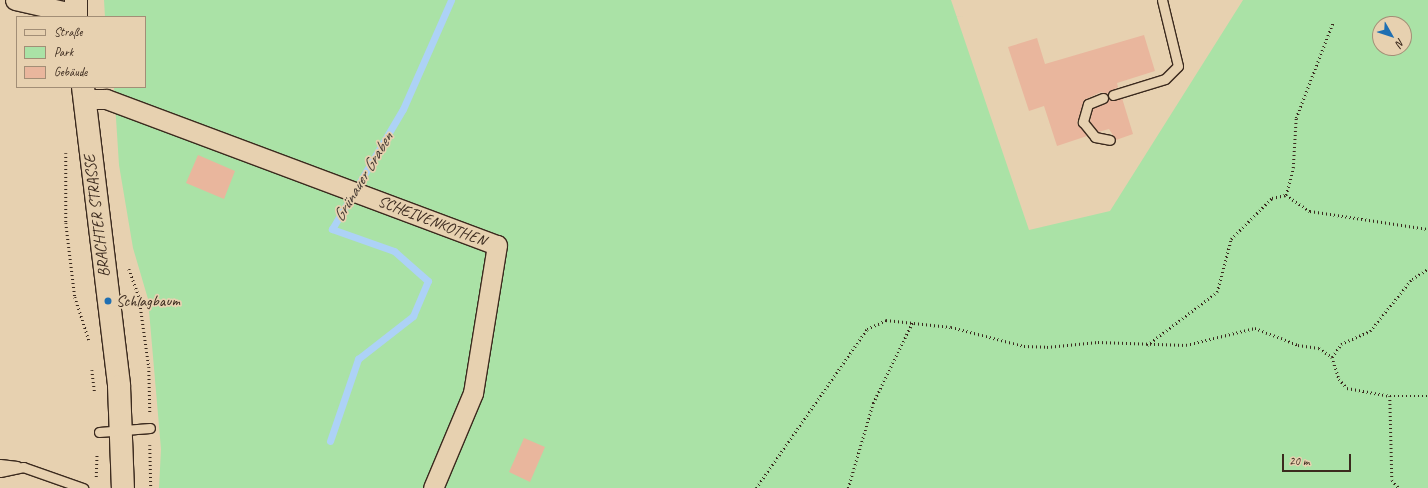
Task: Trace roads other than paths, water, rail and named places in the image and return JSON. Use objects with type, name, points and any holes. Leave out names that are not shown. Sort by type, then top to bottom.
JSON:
[{"type":"main road","name":"BRACHTER STRASSE","points":[[83,93],[123,430],[123,488]]},
{"type":"street","points":[[15,0],[76,10]]},
{"type":"street","name":"SCHEIVENKOTHEN","points":[[83,93],[106,99],[497,245],[473,393],[433,488]]},
{"type":"lane","points":[[1113,95],[1164,79],[1178,66],[1162,0]]},
{"type":"lane","points":[[1102,98],[1088,104],[1083,122],[1095,137],[1110,140]]},
{"type":"lane","points":[[99,432],[150,428]]},
{"type":"lane","points":[[0,464],[23,467],[83,488]]},
{"type":"lane","points":[[0,472],[23,467]]},
{"type":"waterway","name":"Grünauer Graben","points":[[330,441],[358,359],[413,316],[428,281],[394,251],[332,229],[403,109],[451,0]]},
{"type":"place","name":"Schlagbaum","points":[[108,301]]}]
